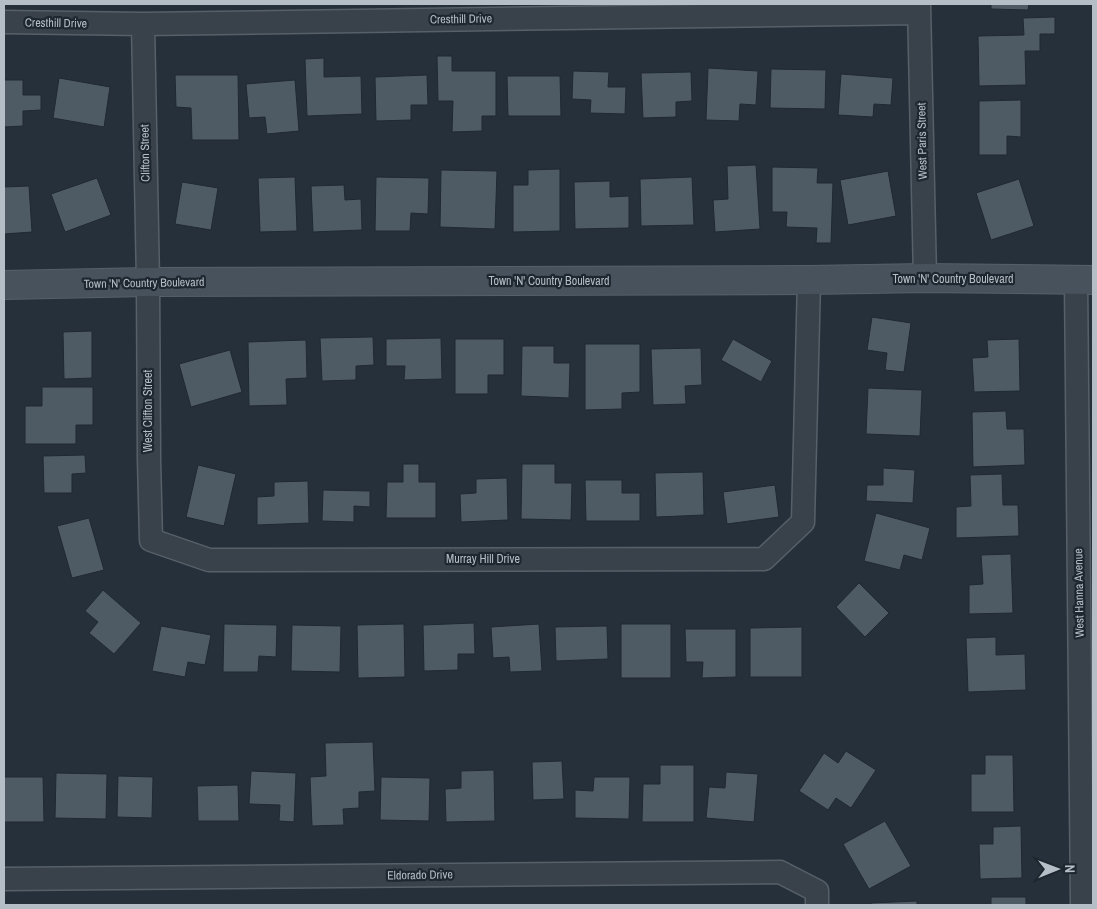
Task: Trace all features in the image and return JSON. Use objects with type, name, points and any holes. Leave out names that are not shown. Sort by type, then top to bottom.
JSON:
[{"type":"street","name":"Cresthill Drive","points":[[4,22],[143,24],[919,8]]},
{"type":"street","name":"West Paris Street","points":[[919,8],[925,278]]},
{"type":"street","name":"Clifton Street","points":[[143,24],[148,282]]},
{"type":"street","name":"Town 'N' Country Boulevard","points":[[4,285],[148,282],[925,278],[1085,280]]},
{"type":"street","name":"Murray Hill Drive","points":[[151,540],[209,560],[764,559],[803,522],[809,280]]},
{"type":"street","name":"West Hanna Avenue","points":[[1082,905],[1085,280]]},
{"type":"street","name":"West Clifton Street","points":[[148,282],[148,459],[151,540]]},
{"type":"street","name":"Eldorado Drive","points":[[4,880],[780,872],[817,891],[817,905]]},
{"type":"building","points":[[991,4],[1029,4],[1028,10],[991,9]]},
{"type":"building","points":[[1055,17],[1055,34],[1040,34],[1040,51],[1025,51],[1026,85],[979,86],[978,36],[1024,35],[1023,18]]},
{"type":"building","points":[[437,56],[452,56],[452,71],[496,71],[496,116],[482,116],[482,131],[452,132],[453,101],[438,101]]},
{"type":"building","points":[[324,58],[324,77],[361,76],[362,114],[307,116],[305,59]]},
{"type":"building","points":[[708,68],[758,71],[756,105],[740,104],[739,121],[706,120]]},
{"type":"building","points":[[771,69],[826,70],[825,109],[770,108]]},
{"type":"building","points":[[573,71],[609,72],[608,87],[626,87],[625,114],[590,113],[591,100],[572,99]]},
{"type":"building","points":[[691,72],[692,101],[676,102],[676,117],[643,118],[641,73]]},
{"type":"building","points":[[841,74],[893,78],[891,105],[874,104],[873,117],[838,115]]},
{"type":"building","points":[[175,75],[238,75],[239,140],[192,140],[191,108],[176,107]]},
{"type":"building","points":[[427,75],[428,105],[411,105],[411,120],[376,121],[375,77]]},
{"type":"building","points":[[507,76],[560,76],[561,116],[508,116]]},
{"type":"building","points":[[59,78],[110,87],[104,127],[53,118]]},
{"type":"building","points":[[4,80],[23,80],[23,95],[41,95],[41,110],[23,111],[23,126],[4,127]]},
{"type":"building","points":[[295,80],[299,131],[267,134],[265,117],[249,118],[246,84]]},
{"type":"building","points":[[1021,100],[1021,137],[1007,136],[1007,155],[979,155],[979,101]]},
{"type":"building","points":[[756,165],[760,229],[715,232],[713,200],[728,199],[727,166]]},
{"type":"building","points":[[772,167],[818,168],[817,183],[833,183],[831,243],[816,243],[817,228],[786,227],[787,212],[772,212]]},
{"type":"building","points":[[560,169],[560,231],[513,232],[513,185],[528,185],[528,170]]},
{"type":"building","points":[[441,170],[497,171],[495,229],[440,227]]},
{"type":"building","points":[[888,171],[896,216],[848,225],[840,180]]},
{"type":"building","points":[[295,177],[297,231],[260,232],[258,178]]},
{"type":"building","points":[[376,177],[429,178],[428,214],[411,213],[410,231],[375,231]]},
{"type":"building","points":[[692,177],[694,225],[641,226],[640,179]]},
{"type":"building","points":[[97,178],[111,215],[65,232],[51,194]]},
{"type":"building","points":[[1019,179],[1034,226],[991,240],[976,193]]},
{"type":"building","points":[[610,181],[610,197],[629,196],[629,228],[575,229],[574,182]]},
{"type":"building","points":[[182,182],[218,188],[211,230],[175,224]]},
{"type":"building","points":[[344,185],[345,200],[361,199],[362,230],[313,232],[311,186]]},
{"type":"building","points":[[29,186],[32,232],[4,234],[4,187]]},
{"type":"building","points":[[872,317],[911,323],[904,372],[885,370],[887,353],[867,350]]},
{"type":"building","points":[[92,331],[92,378],[64,379],[63,332]]},
{"type":"building","points":[[373,337],[374,365],[356,366],[356,380],[322,381],[320,338]]},
{"type":"building","points":[[441,338],[442,379],[404,380],[405,366],[386,366],[386,339]]},
{"type":"building","points":[[455,339],[504,339],[504,375],[488,375],[488,394],[455,394]]},
{"type":"building","points":[[733,339],[772,361],[761,382],[721,360]]},
{"type":"building","points":[[1019,339],[1020,391],[974,392],[972,358],[988,357],[987,340]]},
{"type":"building","points":[[306,340],[307,378],[286,379],[287,405],[249,406],[248,342]]},
{"type":"building","points":[[585,344],[640,344],[640,392],[622,393],[622,409],[585,410]]},
{"type":"building","points":[[522,346],[554,346],[554,363],[570,363],[569,398],[521,396]]},
{"type":"building","points":[[701,348],[702,385],[685,386],[686,404],[653,405],[651,349]]},
{"type":"building","points":[[230,350],[242,392],[191,407],[179,364]]},
{"type":"building","points":[[42,387],[93,387],[93,425],[76,425],[76,444],[25,444],[25,406],[42,406]]},
{"type":"building","points":[[868,388],[922,390],[920,436],[866,434]]},
{"type":"building","points":[[1006,411],[1007,429],[1024,429],[1025,465],[973,467],[972,412]]},
{"type":"building","points":[[85,455],[86,473],[72,474],[72,493],[44,493],[43,456]]},
{"type":"building","points":[[403,464],[419,464],[419,482],[436,482],[436,518],[386,518],[387,482],[403,482]]},
{"type":"building","points":[[522,464],[555,464],[555,483],[572,483],[571,520],[521,519]]},
{"type":"building","points":[[198,465],[236,474],[224,526],[186,517]]},
{"type":"building","points":[[883,468],[915,470],[913,503],[866,501],[867,485],[883,485]]},
{"type":"building","points":[[703,472],[704,515],[656,517],[655,473]]},
{"type":"building","points":[[1002,474],[1003,505],[1018,505],[1019,536],[956,538],[956,507],[971,506],[970,475]]},
{"type":"building","points":[[507,478],[508,520],[461,522],[460,494],[476,493],[476,479]]},
{"type":"building","points":[[585,480],[622,480],[622,493],[640,493],[640,521],[586,521]]},
{"type":"building","points":[[308,481],[309,523],[257,525],[257,497],[274,496],[274,482]]},
{"type":"building","points":[[775,485],[779,517],[727,524],[723,492]]},
{"type":"building","points":[[323,490],[370,491],[370,507],[354,506],[354,522],[322,521]]},
{"type":"building","points":[[876,513],[930,528],[922,560],[904,555],[900,570],[864,561]]},
{"type":"building","points":[[89,518],[104,570],[72,578],[57,526]]},
{"type":"building","points":[[1011,554],[1013,613],[969,614],[969,585],[983,584],[981,555]]},
{"type":"building","points":[[859,583],[889,613],[865,637],[836,607]]},
{"type":"building","points":[[103,590],[141,623],[114,654],[89,633],[98,622],[85,611]]},
{"type":"building","points":[[474,623],[475,654],[458,654],[458,670],[424,671],[423,625]]},
{"type":"building","points":[[224,624],[277,625],[276,657],[259,656],[258,672],[223,672]]},
{"type":"building","points":[[404,624],[405,677],[358,678],[357,625]]},
{"type":"building","points":[[539,624],[542,671],[510,672],[509,657],[493,658],[491,627]]},
{"type":"building","points":[[621,624],[671,624],[671,678],[621,678]]},
{"type":"building","points":[[292,625],[341,626],[340,672],[291,671]]},
{"type":"building","points":[[161,626],[211,635],[205,665],[188,662],[185,677],[152,671]]},
{"type":"building","points":[[607,626],[608,659],[556,661],[555,627]]},
{"type":"building","points":[[802,627],[802,677],[750,677],[750,628]]},
{"type":"building","points":[[685,629],[736,629],[736,677],[702,678],[703,662],[686,662]]},
{"type":"building","points":[[996,637],[996,655],[1025,654],[1026,690],[968,692],[966,638]]},
{"type":"building","points":[[373,742],[375,791],[359,792],[359,808],[343,809],[344,825],[312,826],[310,777],[326,776],[325,743]]},
{"type":"building","points":[[846,751],[876,770],[851,808],[836,798],[828,810],[799,791],[824,753],[838,763]]},
{"type":"building","points":[[985,755],[1013,755],[1014,812],[971,812],[971,774],[985,774]]},
{"type":"building","points":[[562,761],[564,799],[533,800],[532,762]]},
{"type":"building","points":[[660,765],[694,765],[694,822],[642,822],[643,784],[660,784]]},
{"type":"building","points":[[494,770],[495,821],[446,822],[445,789],[461,788],[461,771]]},
{"type":"building","points":[[251,771],[296,773],[294,822],[279,821],[280,805],[249,804]]},
{"type":"building","points":[[726,772],[758,774],[754,822],[706,818],[709,787],[725,788]]},
{"type":"building","points":[[56,773],[107,774],[106,819],[55,818]]},
{"type":"building","points":[[118,776],[153,777],[152,818],[117,817]]},
{"type":"building","points":[[4,777],[43,777],[44,822],[4,822]]},
{"type":"building","points":[[381,777],[430,778],[429,821],[380,820]]},
{"type":"building","points":[[594,777],[630,777],[629,819],[575,818],[575,790],[593,791]]},
{"type":"building","points":[[238,785],[239,821],[198,821],[197,786]]},
{"type":"building","points":[[885,821],[911,866],[869,889],[843,844]]},
{"type":"building","points":[[1021,826],[1022,878],[980,879],[979,844],[993,844],[993,827]]},
{"type":"building","points":[[991,897],[1026,897],[1026,905],[991,905]]},
{"type":"building","points":[[917,901],[917,905],[871,905],[871,903]]}]
